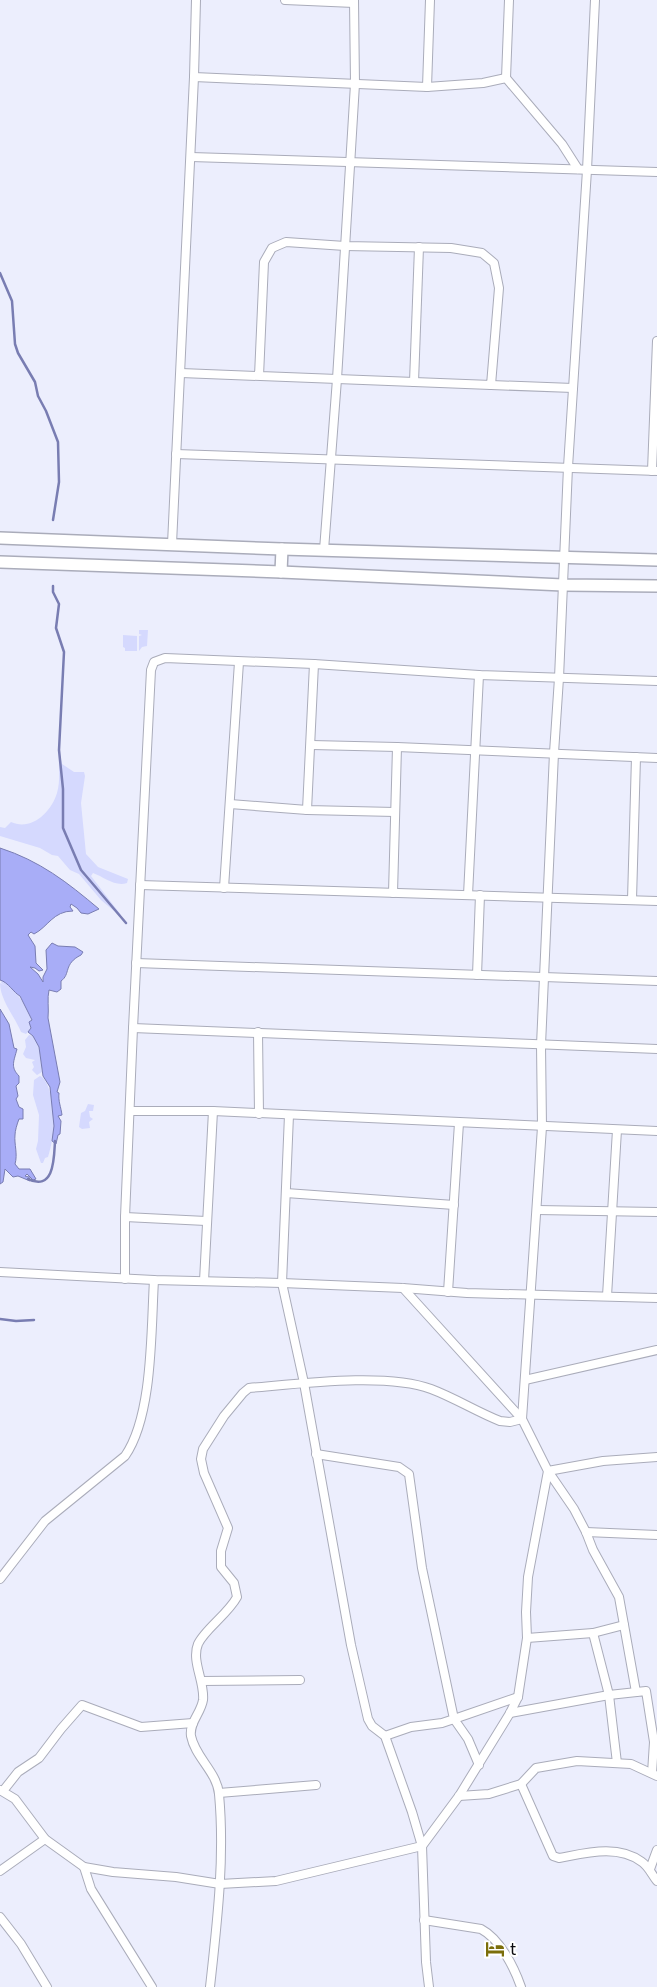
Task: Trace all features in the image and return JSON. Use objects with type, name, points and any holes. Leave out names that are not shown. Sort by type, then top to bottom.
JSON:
[{"type":"main road","points":[[0,538],[282,549],[657,560]]},
{"type":"main road","points":[[281,572],[282,549]]},
{"type":"main road","points":[[0,562],[563,585],[657,586]]},
{"type":"street","points":[[172,544],[196,0]]},
{"type":"street","points":[[285,0],[354,1],[355,84],[337,379],[324,550]]},
{"type":"street","points":[[427,87],[430,0]]},
{"type":"street","points":[[508,0],[506,78],[562,144],[578,169]]},
{"type":"street","points":[[522,1419],[542,1127],[541,1045],[554,753],[568,467],[587,170],[595,0]]},
{"type":"street","points":[[194,77],[427,87],[483,83],[506,78]]},
{"type":"street","points":[[190,157],[657,172]]},
{"type":"street","points":[[259,376],[264,262],[272,248],[286,242],[345,246],[451,248],[482,253],[494,263],[499,288],[491,385]]},
{"type":"street","points":[[414,382],[419,247]]},
{"type":"street","points":[[176,454],[654,471],[657,340]]},
{"type":"street","points":[[181,373],[573,388]]},
{"type":"street","points":[[125,1279],[125,1217],[136,963],[151,670],[154,662],[165,658],[314,664],[478,675],[657,681]]},
{"type":"street","points":[[224,888],[239,662]]},
{"type":"street","points":[[307,810],[312,746],[314,664]]},
{"type":"street","points":[[468,895],[478,675]]},
{"type":"street","points":[[312,746],[397,747],[657,758]]},
{"type":"street","points":[[393,893],[397,747]]},
{"type":"street","points":[[632,900],[636,757]]},
{"type":"street","points":[[230,804],[307,810],[395,812]]},
{"type":"street","points":[[140,885],[657,901]]},
{"type":"street","points":[[477,975],[480,896]]},
{"type":"street","points":[[136,963],[657,981]]},
{"type":"street","points":[[133,1028],[657,1050]]},
{"type":"street","points":[[258,1032],[259,1114]]},
{"type":"street","points":[[130,1111],[212,1111],[657,1131]]},
{"type":"street","points":[[204,1282],[212,1111]]},
{"type":"street","points":[[289,1114],[282,1283],[304,1383],[351,1645],[368,1720],[372,1726],[385,1736],[422,1846],[426,1962],[429,1987]]},
{"type":"street","points":[[448,1292],[459,1123]]},
{"type":"street","points":[[607,1296],[617,1130]]},
{"type":"street","points":[[286,1193],[454,1205]]},
{"type":"street","points":[[537,1210],[657,1212]]},
{"type":"street","points":[[125,1217],[206,1221]]},
{"type":"street","points":[[0,1272],[125,1279],[403,1288],[448,1292],[657,1298]]},
{"type":"street","points":[[0,1579],[45,1521],[125,1456],[131,1447],[139,1426],[144,1404],[154,1280]]},
{"type":"street","points":[[403,1288],[522,1419],[548,1472],[574,1509],[586,1532],[592,1550],[619,1597],[636,1692]]},
{"type":"street","points":[[525,1380],[657,1350]]},
{"type":"street","points":[[210,1987],[220,1884],[222,1838],[219,1793],[215,1780],[191,1736],[193,1723],[203,1700],[202,1681],[197,1658],[198,1644],[237,1597],[234,1583],[221,1567],[221,1551],[228,1528],[204,1473],[201,1459],[203,1449],[224,1416],[249,1388],[304,1383],[369,1381],[415,1385],[431,1389],[500,1421],[510,1422],[522,1419]]},
{"type":"street","points":[[316,1454],[399,1467],[409,1474],[422,1568],[454,1719],[468,1739],[479,1765]]},
{"type":"street","points":[[548,1472],[603,1461],[657,1457]]},
{"type":"street","points":[[193,1723],[141,1727],[82,1705],[60,1728],[40,1758],[18,1772],[1,1790],[15,1799],[44,1839],[84,1867],[113,1872],[176,1877],[220,1884],[286,1880],[422,1846],[479,1765],[518,1697],[527,1638],[528,1577],[548,1472]]},
{"type":"street","points":[[586,1532],[657,1535]]},
{"type":"street","points":[[527,1638],[593,1633],[624,1625]]},
{"type":"street","points":[[593,1633],[609,1695],[618,1763]]},
{"type":"street","points":[[202,1681],[300,1680]]},
{"type":"street","points":[[459,1796],[489,1794],[521,1784],[539,1767],[577,1761],[631,1764],[654,1774],[654,1742],[647,1692],[609,1695],[510,1713]]},
{"type":"street","points":[[385,1736],[411,1728],[442,1723],[518,1697]]},
{"type":"street","points":[[521,1784],[553,1856],[558,1858],[605,1851],[642,1862],[650,1869],[657,1880]]},
{"type":"street","points":[[219,1793],[316,1785]]},
{"type":"street","points":[[0,1870],[44,1839]]},
{"type":"street","points":[[650,1869],[657,1850]]},
{"type":"street","points":[[84,1867],[91,1889],[152,1987]]},
{"type":"street","points":[[0,1917],[21,1944],[47,1987]]},
{"type":"street","points":[[424,1920],[482,1928],[488,1932],[508,1959],[520,1987]]},
{"type":"shaded area","points":[[139,630],[148,630],[147,646],[142,647],[139,651],[139,636],[142,635],[139,634]]},
{"type":"shaded area","points":[[123,635],[137,636],[137,651],[125,651]]},
{"type":"shaded area","points":[[59,750],[62,764],[74,772],[84,772],[81,803],[86,854],[98,867],[128,879],[127,883],[118,884],[93,873],[91,876],[120,916],[101,900],[79,874],[70,870],[58,856],[52,855],[40,848],[0,836],[0,827],[5,828],[11,822],[26,824],[33,822],[50,807],[58,788]]},
{"type":"shaded area","points":[[2,980],[20,998],[29,1013],[30,1028],[26,1034],[21,1032],[2,996],[0,983],[6,986],[1,983]]},
{"type":"shaded area","points":[[29,1035],[33,1036],[39,1047],[42,1072],[37,1075],[32,1070],[34,1067],[32,1062],[35,1060],[26,1058],[23,1054],[26,1047],[25,1040]]},
{"type":"shaded area","points":[[40,1076],[44,1079],[50,1091],[54,1121],[48,1157],[45,1158],[43,1163],[41,1163],[36,1149],[39,1115],[33,1095],[34,1080]]},
{"type":"shaded area","points":[[88,1104],[94,1105],[93,1111],[89,1111],[90,1117],[93,1119],[89,1122],[90,1128],[82,1129],[79,1127],[81,1113],[85,1111]]},
{"type":"water","points":[[0,848],[28,859],[52,873],[99,909],[88,914],[81,913],[71,904],[70,907],[73,911],[56,916],[39,931],[34,934],[31,932],[28,935],[35,946],[36,963],[43,970],[39,971],[30,967],[43,982],[47,969],[46,950],[52,943],[58,946],[75,947],[83,952],[69,965],[66,975],[61,981],[61,989],[57,992],[49,990],[48,993],[48,1018],[60,1082],[57,1092],[59,1093],[62,1115],[58,1116],[61,1121],[60,1134],[56,1144],[52,1141],[54,1126],[50,1087],[43,1076],[39,1047],[33,1036],[28,1032],[31,1028],[29,1022],[32,1020],[20,996],[0,980]]},
{"type":"water","points":[[0,1009],[9,1024],[14,1048],[17,1049],[13,1064],[14,1070],[19,1076],[19,1083],[16,1086],[18,1096],[16,1099],[19,1107],[23,1109],[23,1119],[19,1119],[15,1132],[15,1164],[19,1169],[30,1169],[36,1179],[33,1180],[27,1174],[25,1176],[29,1177],[30,1181],[18,1176],[13,1177],[5,1169],[3,1182],[0,1184]]},
{"type":"waterway","points":[[0,273],[12,301],[15,344],[18,353],[35,382],[38,396],[58,442],[59,482],[53,520]]},
{"type":"waterway","points":[[53,586],[53,592],[59,604],[56,628],[64,652],[59,750],[63,789],[63,828],[81,870],[126,923]]},
{"type":"waterway","points":[[28,1179],[37,1182],[43,1181],[48,1177],[53,1163],[55,1141]]},
{"type":"waterway","points":[[0,1319],[16,1321],[34,1320]]},
{"type":"place","name":"t","points":[[495,1949]]}]
